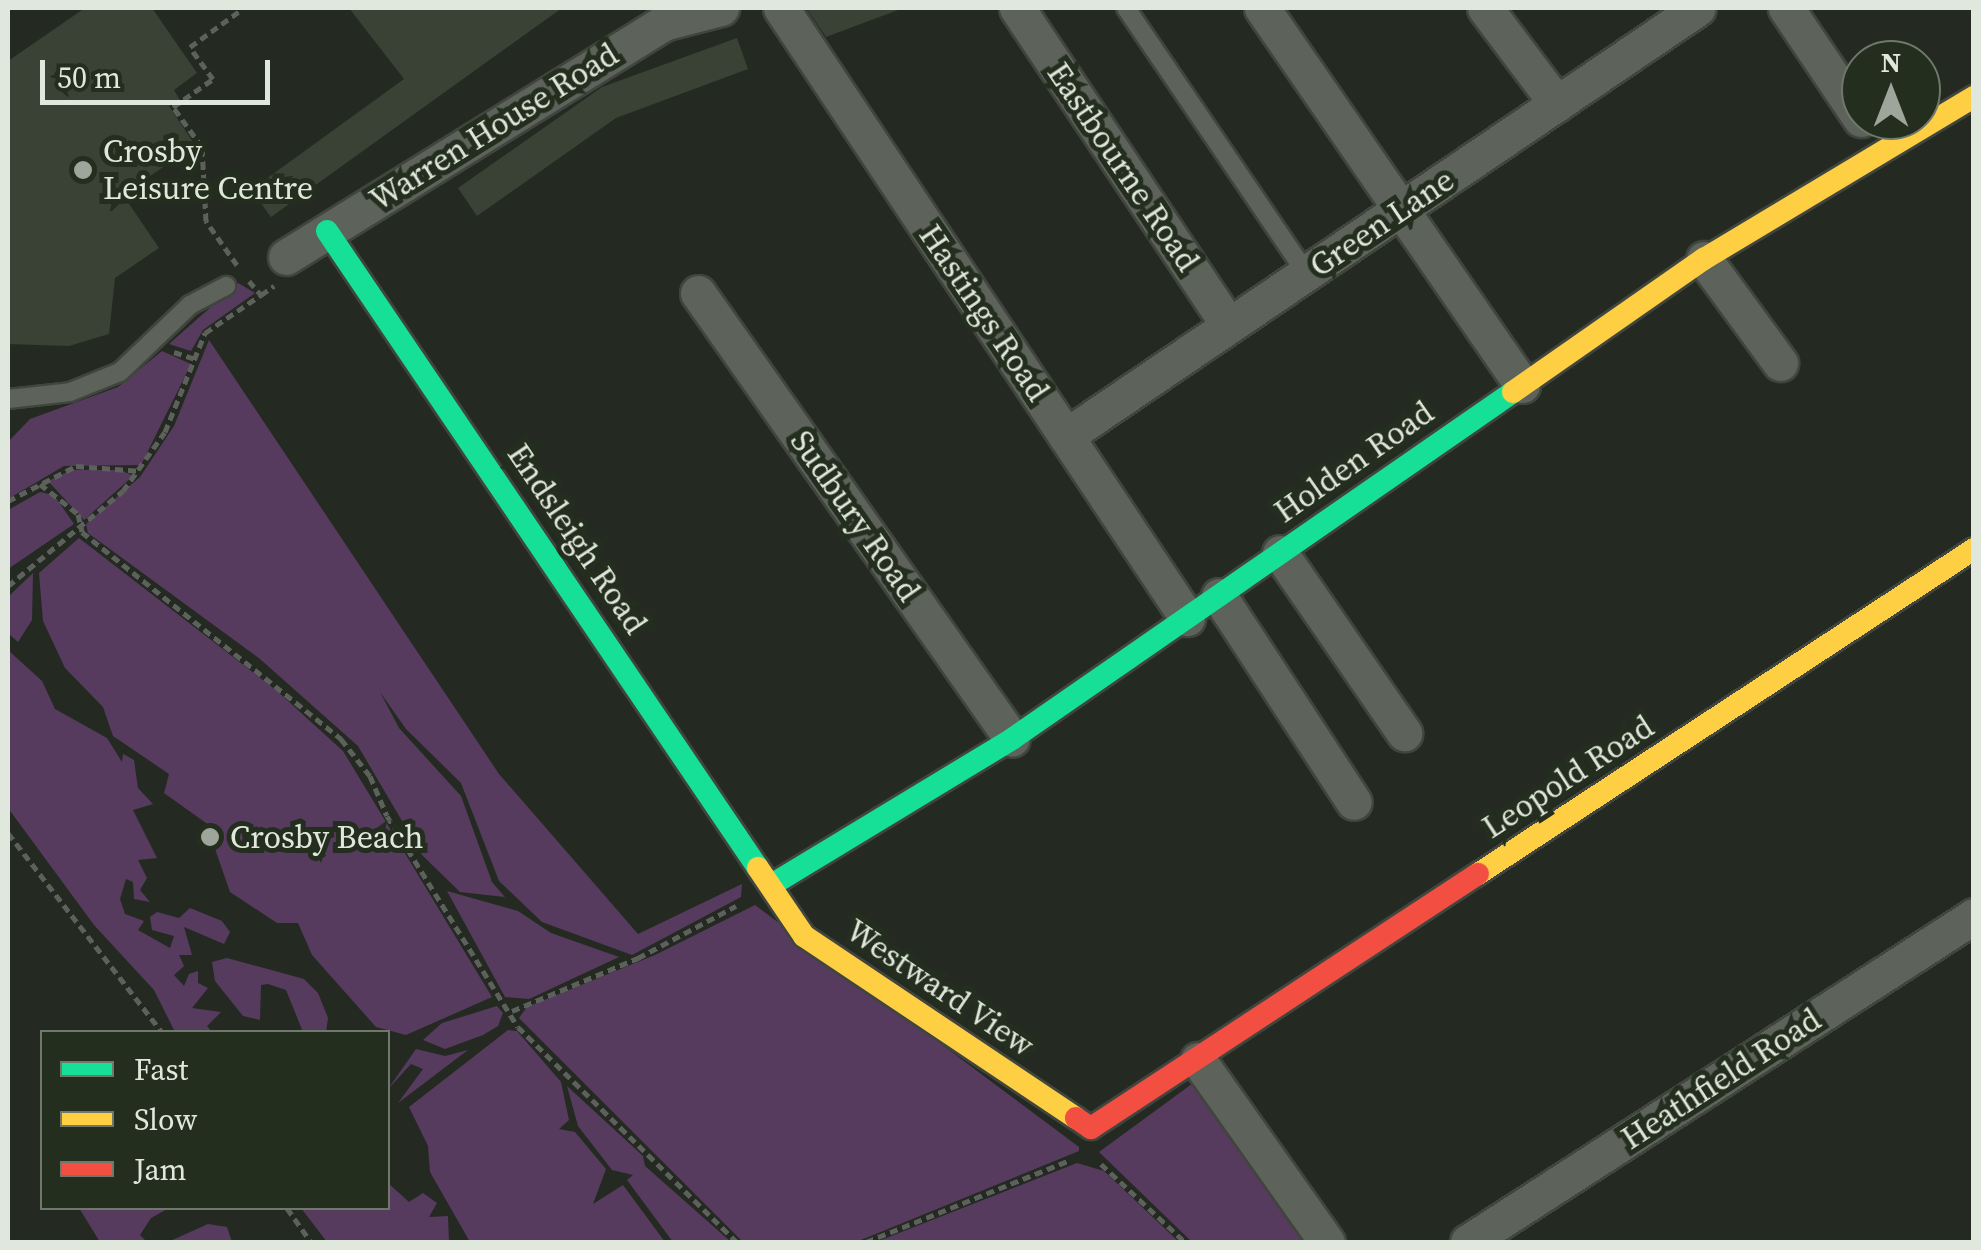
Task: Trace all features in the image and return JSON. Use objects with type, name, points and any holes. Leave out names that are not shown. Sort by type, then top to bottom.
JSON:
[{"type":"street","name":"Warren House Road","points":[[286,257],[663,23],[721,8]]},
{"type":"street","name":"Hastings Road","points":[[781,8],[1187,618]]},
{"type":"street","name":"Eastbourne Road","points":[[1017,8],[1229,326]]},
{"type":"street","points":[[1262,8],[1522,385]]},
{"type":"street","points":[[1485,8],[1557,104]]},
{"type":"street","name":"Green Lane","points":[[1066,436],[1698,8]]},
{"type":"street","points":[[1786,8],[1841,90]]},
{"type":"street","name":"Holden Road","points":[[773,884],[1012,739],[1704,259],[1974,97]]},
{"type":"street","points":[[1875,140],[1882,151]]},
{"type":"street","name":"Endsleigh Road","points":[[326,231],[773,884]]},
{"type":"street","points":[[1704,259],[1780,364]]},
{"type":"street","name":"Sudbury Road","points":[[698,293],[1012,739]]},
{"type":"street","name":"Leopold Road","points":[[1091,1128],[1974,549]]},
{"type":"street","points":[[1280,553],[1404,733]]},
{"type":"street","points":[[1218,596],[1354,802]]},
{"type":"street","name":"Westward View","points":[[773,884],[804,936],[1091,1128]]},
{"type":"street","name":"Heathfield Road","points":[[1468,1242],[1974,916]]},
{"type":"street","points":[[1198,1060],[1327,1242]]},
{"type":"lane","points":[[1126,8],[1307,274]]},
{"type":"lane","points":[[8,399],[70,392],[120,372],[190,305],[226,286]]},
{"type":"path","points":[[241,10],[190,47],[213,79],[173,107],[202,147],[206,221],[244,276]]},
{"type":"path","points":[[8,586],[141,470],[184,395],[206,332],[260,295]]},
{"type":"path","points":[[8,502],[76,466],[141,470]]},
{"type":"path","points":[[40,484],[78,514],[81,526],[341,740],[370,776],[387,816],[512,1011],[518,1027],[737,1242]]},
{"type":"path","points":[[8,833],[160,1030]]},
{"type":"path","points":[[512,1011],[638,958],[773,884]]},
{"type":"path","points":[[1088,1152],[1185,1242]]},
{"type":"path","points":[[866,1242],[1070,1159]]},
{"type":"path","points":[[288,1210],[311,1242]]},
{"type":"shaded area","points":[[238,283],[255,293],[203,330],[191,351],[169,344]]},
{"type":"shaded area","points":[[209,340],[499,774],[638,934],[742,884],[741,897],[632,955],[542,922],[499,881],[461,783],[406,729],[380,692],[399,728],[461,796],[492,882],[505,897],[460,892],[422,855],[358,746],[260,659],[88,533],[86,524],[140,477],[174,426]]},
{"type":"shaded area","points":[[162,351],[191,364],[141,465],[64,466],[8,499],[8,442],[30,419],[118,387]]},
{"type":"shaded area","points":[[72,470],[121,470],[133,476],[84,520],[48,481]]},
{"type":"shaded area","points":[[40,492],[54,495],[74,524],[8,569],[8,510]]},
{"type":"shaded area","points":[[79,538],[277,691],[343,751],[492,997],[406,1035],[376,1027],[312,955],[298,923],[277,923],[230,892],[206,823],[164,793],[169,774],[113,736],[103,707],[65,668],[43,621],[39,573]]},
{"type":"shaded area","points":[[33,573],[32,620],[18,642],[8,633],[8,597]]},
{"type":"shaded area","points":[[8,650],[42,681],[55,709],[107,738],[122,762],[123,754],[134,760],[138,788],[153,804],[133,810],[157,858],[138,860],[147,878],[140,890],[150,902],[134,899],[133,882],[126,879],[120,899],[125,914],[144,921],[138,930],[170,948],[174,936],[152,930],[150,917],[157,912],[179,918],[190,908],[222,921],[230,932],[224,944],[184,927],[192,955],[179,955],[184,966],[174,975],[184,986],[189,974],[198,971],[198,983],[208,988],[192,1008],[221,1012],[207,1026],[210,1030],[174,1030],[154,990],[94,925],[8,808]]},
{"type":"shaded area","points":[[447,891],[518,911],[551,933],[619,957],[529,999],[505,997]]},
{"type":"shaded area","points":[[755,905],[1079,1147],[1079,1151],[856,1242],[743,1242],[519,1018],[527,1007],[655,955]]},
{"type":"shaded area","points":[[227,958],[304,979],[318,993],[328,1018],[326,1030],[302,1030],[286,990],[268,984],[261,985],[260,1020],[243,1016],[215,981],[212,962]]},
{"type":"shaded area","points":[[497,1006],[503,1013],[498,1026],[483,1035],[445,1049],[423,1040],[442,1023]]},
{"type":"shaded area","points":[[508,1030],[517,1031],[561,1082],[569,1120],[559,1129],[575,1132],[606,1169],[593,1204],[623,1185],[665,1242],[470,1242],[430,1172],[428,1146],[409,1107]]},
{"type":"shaded area","points":[[416,1049],[445,1056],[468,1050],[398,1103],[423,1069],[411,1064],[390,1086]]},
{"type":"shaded area","points":[[1200,1078],[1314,1242],[1192,1242],[1099,1152]]},
{"type":"shaded area","points":[[567,1086],[643,1156],[645,1166],[731,1242],[673,1242],[627,1180],[633,1175],[612,1170],[578,1126]]},
{"type":"shaded area","points":[[1077,1163],[1104,1171],[1179,1242],[876,1242]]},
{"type":"shaded area","points":[[390,1185],[409,1202],[423,1193],[437,1203],[429,1217],[448,1216],[449,1242],[327,1242],[303,1210],[390,1210]]},
{"type":"shaded area","points":[[80,1210],[165,1210],[151,1218],[140,1235],[147,1242],[100,1242]]},
{"type":"shaded area","points":[[208,1224],[227,1227],[232,1242],[168,1242]]},
{"type":"building","name":"Crosby Leisure Centre","points":[[85,8],[152,8],[197,73],[174,90],[180,100],[169,106],[195,145],[123,195],[159,248],[115,278],[109,334],[69,346],[8,344],[8,61]]},
{"type":"building","points":[[349,8],[562,8],[271,217],[251,190],[404,79]]},
{"type":"building","points":[[806,8],[897,8],[898,10],[826,37]]},
{"type":"building","points":[[737,38],[748,69],[616,118],[477,216],[458,188],[602,87]]},
{"type":"traffic: fast","points":[[327,231],[758,868]]},
{"type":"traffic: fast","points":[[773,884],[1012,739],[1513,392]]},
{"type":"traffic: slow","points":[[1513,392],[1704,259],[1974,97]]},
{"type":"traffic: slow","points":[[1478,874],[1974,549]]},
{"type":"traffic: slow","points":[[758,868],[804,936],[1076,1118]]},
{"type":"traffic: jam","points":[[1076,1118],[1091,1128],[1478,874]]},
{"type":"place","name":"Crosby Leisure Centre","points":[[83,170]]},
{"type":"place","name":"Crosby Beach","points":[[210,837]]}]
